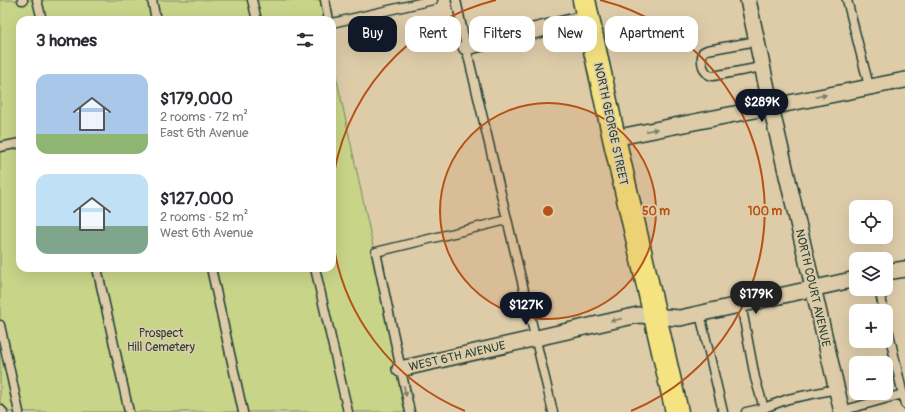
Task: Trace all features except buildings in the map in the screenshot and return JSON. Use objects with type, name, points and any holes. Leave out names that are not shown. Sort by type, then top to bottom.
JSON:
[{"type":"main road","name":"NORTH GEORGE STREET","points":[[586,9],[654,316],[677,412]]},
{"type":"street","name":"NORTH COURT AVENUE","points":[[748,0],[771,107],[842,412]]},
{"type":"street","points":[[466,47],[586,9]]},
{"type":"street","points":[[614,138],[905,80]]},
{"type":"street","points":[[893,271],[905,269]]},
{"type":"street","name":"WEST 6TH AVENUE","points":[[400,369],[638,315],[680,318],[849,280]]},
{"type":"lane","points":[[37,0],[41,16]]},
{"type":"lane","points":[[152,0],[155,16]]},
{"type":"lane","points":[[252,0],[256,16]]},
{"type":"lane","points":[[325,0],[328,16]]},
{"type":"lane","points":[[336,22],[433,0]]},
{"type":"lane","points":[[456,0],[553,412]]},
{"type":"lane","points":[[847,0],[869,86]]},
{"type":"lane","points":[[757,40],[707,50],[703,52],[702,64],[708,76],[762,67]]},
{"type":"lane","points":[[0,148],[16,144]]},
{"type":"lane","points":[[410,412],[376,252],[507,220]]},
{"type":"lane","points":[[98,272],[129,412]]},
{"type":"lane","points":[[212,272],[243,412]]},
{"type":"lane","points":[[316,272],[348,412]]},
{"type":"lane","points":[[741,304],[755,378],[764,408]]},
{"type":"lane","points":[[700,314],[723,412]]},
{"type":"lane","points":[[0,325],[19,412]]},
{"type":"lane","points":[[892,348],[905,404]]},
{"type":"lane","points":[[746,412],[764,408],[788,399],[836,389]]},
{"type":"lane","points":[[842,412],[903,394]]},
{"type":"lane","points":[[0,409],[3,412]]},
{"type":"green space","name":"Prospect Hill Cemetery","points":[[0,0],[320,0],[323,16],[16,16],[16,272],[336,272],[336,75],[409,412],[0,412]]}]
